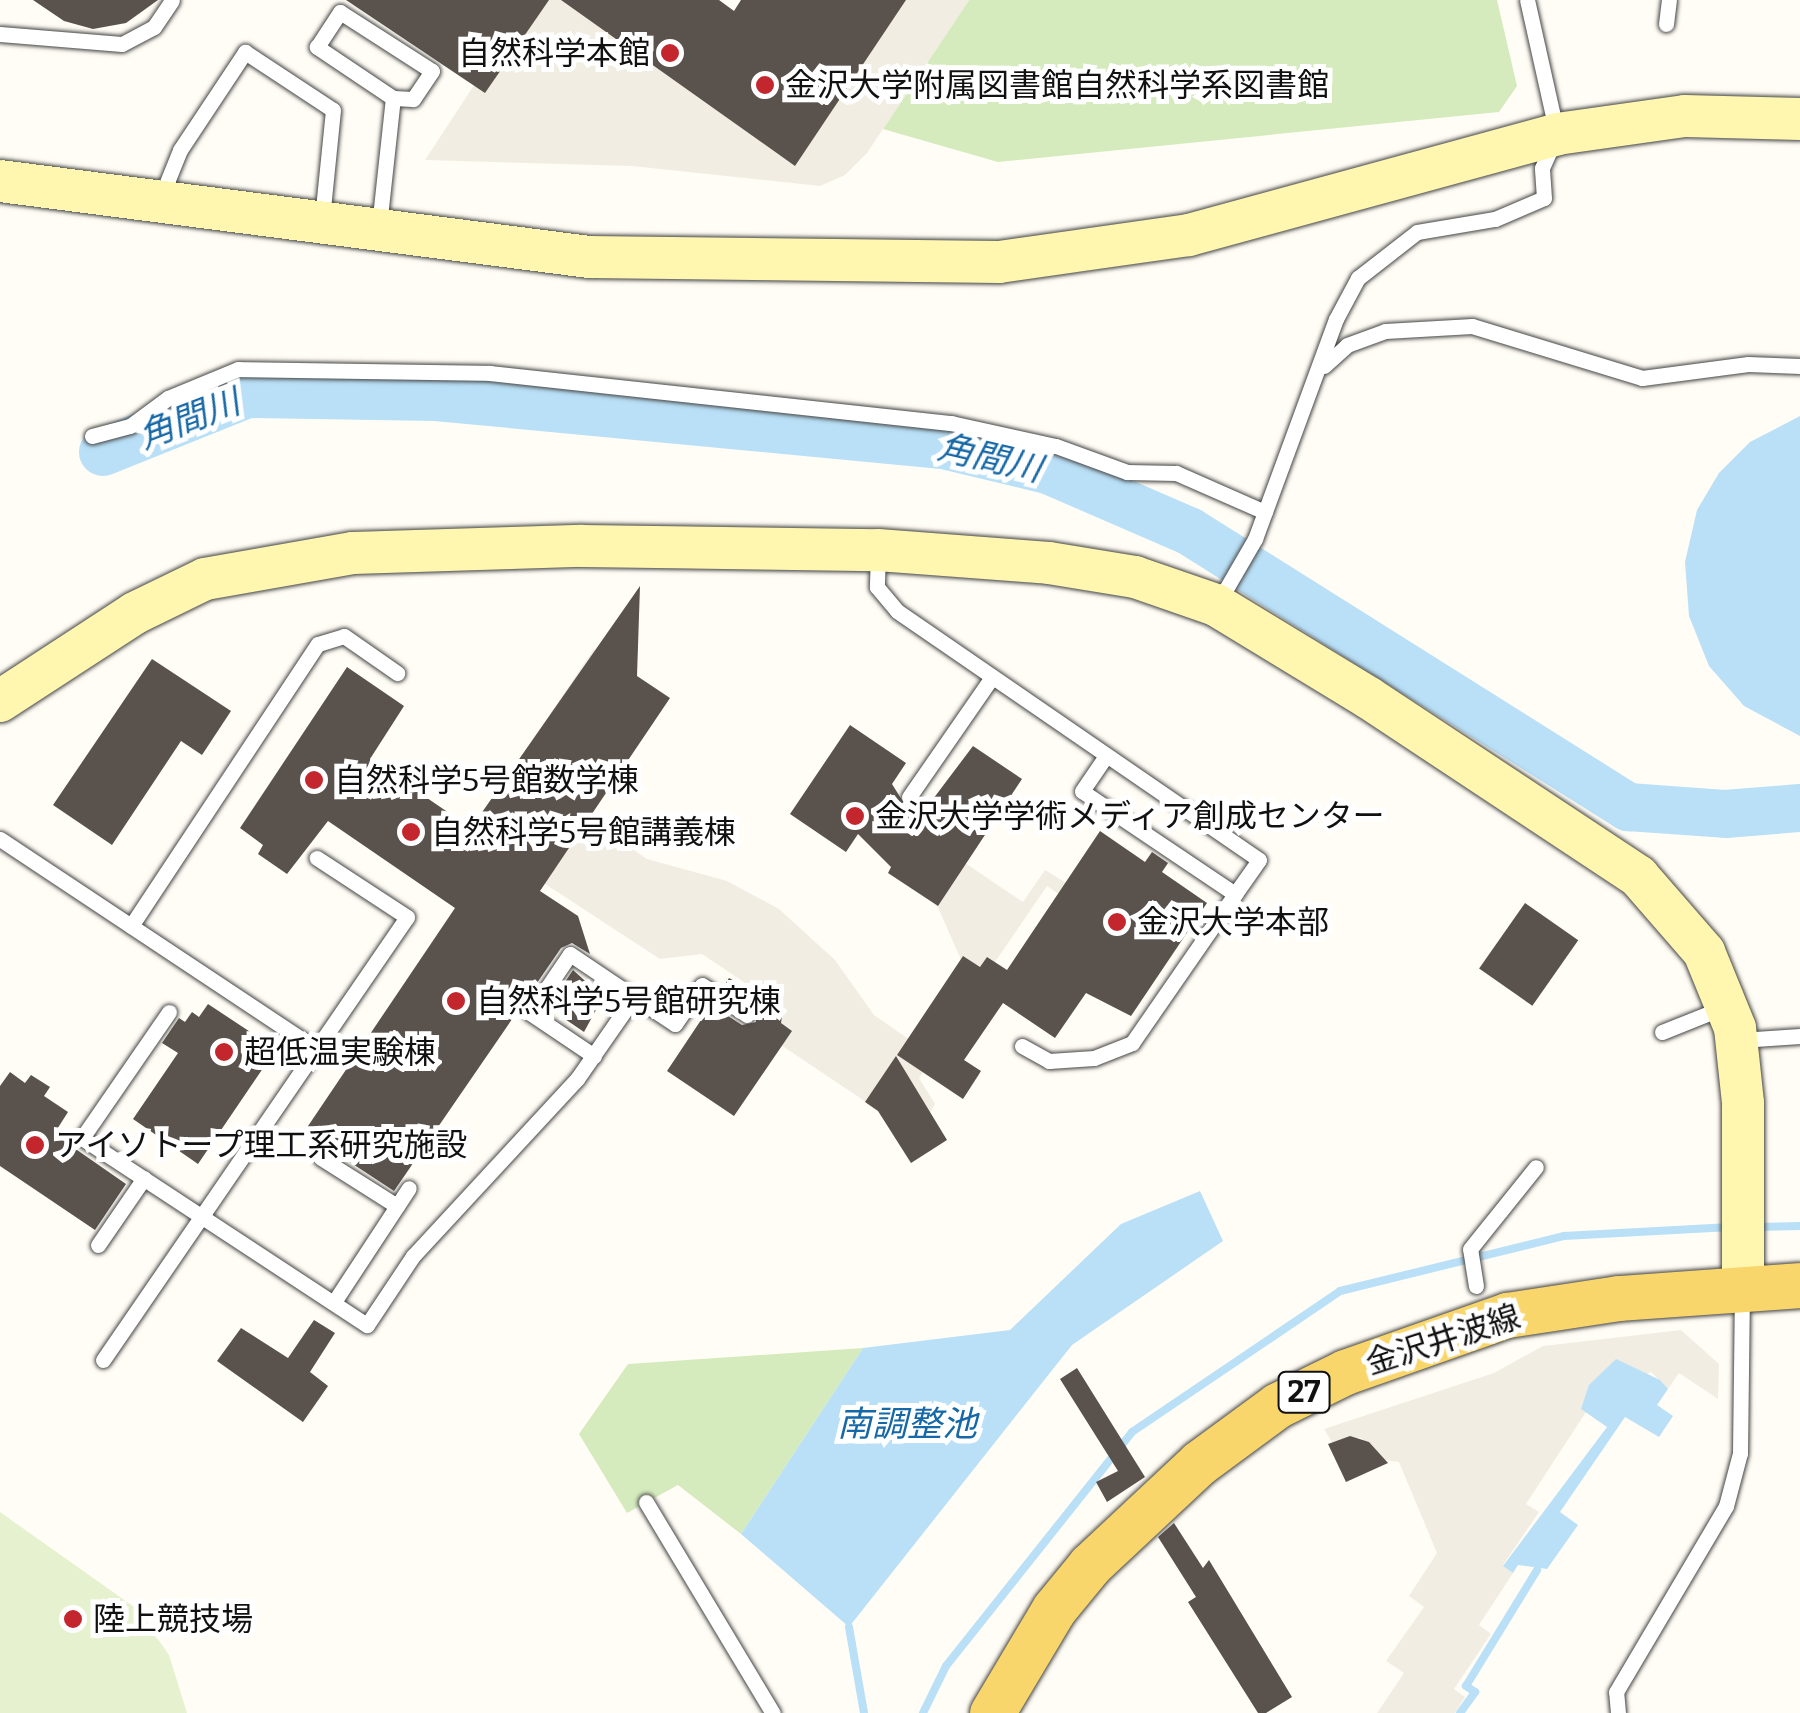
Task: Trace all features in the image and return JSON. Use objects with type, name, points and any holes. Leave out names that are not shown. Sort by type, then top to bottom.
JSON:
[{"type":"main road","name":"金沢井波線","points":[[992,1713],[1054,1609],[1090,1565],[1199,1463],[1278,1405],[1345,1372],[1507,1315],[1742,1286],[1800,1286]]},
{"type":"street","points":[[0,181],[589,257],[1000,262],[1188,235],[1558,134],[1684,116],[1800,119]]},
{"type":"street","points":[[0,700],[135,613],[206,580],[353,552],[582,546],[878,550],[1049,562],[1225,591],[1638,876],[1704,952],[1731,1023],[1744,1102],[1742,1286]]},
{"type":"lane","points":[[0,34],[122,44],[154,27],[172,0]]},
{"type":"lane","points":[[1225,591],[1255,539],[1323,367],[1336,318],[1358,278],[1418,232],[1494,218],[1544,198],[1542,168],[1558,134],[1526,0]]},
{"type":"lane","points":[[1666,24],[1669,0]]},
{"type":"lane","points":[[340,12],[432,71],[413,99],[394,98],[317,47],[340,12]]},
{"type":"lane","points":[[160,201],[180,150],[245,52],[333,110],[322,223]]},
{"type":"lane","points":[[379,230],[394,98]]},
{"type":"lane","points":[[1323,367],[1346,345],[1385,330],[1472,326],[1642,378],[1748,364],[1800,366]]},
{"type":"lane","points":[[92,436],[130,426],[168,398],[238,368],[490,373],[950,424],[1056,446],[1127,472],[1176,473],[1265,512]]},
{"type":"lane","points":[[878,550],[882,599],[1259,860],[1132,1043],[1094,1058],[1049,1062],[1022,1046]]},
{"type":"lane","points":[[131,926],[318,644],[344,636],[397,673]]},
{"type":"lane","points":[[909,797],[992,677]]},
{"type":"lane","points":[[1106,756],[1082,791],[1235,894]]},
{"type":"lane","points":[[0,839],[317,1050]]},
{"type":"lane","points":[[103,1360],[408,917],[318,858]]},
{"type":"lane","points":[[594,1056],[530,1013],[570,954],[675,1024],[702,985],[747,1015]]},
{"type":"lane","points":[[169,1012],[82,1138],[367,1325],[413,1256],[594,1056],[634,997]]},
{"type":"lane","points":[[1662,1032],[1731,1023],[1800,1036]]},
{"type":"lane","points":[[321,1158],[397,1206]]},
{"type":"lane","points":[[1475,1281],[1470,1250],[1536,1167]]},
{"type":"lane","points":[[98,1245],[144,1178]]},
{"type":"lane","points":[[334,1302],[410,1188]]},
{"type":"lane","points":[[1618,1713],[1616,1692],[1726,1506],[1740,1453],[1742,1286]]},
{"type":"lane","points":[[646,1502],[773,1713]]},
{"type":"green space","points":[[969,0],[1497,0],[1517,86],[1499,112],[998,162],[883,129]]},
{"type":"green space","points":[[863,1348],[741,1534],[678,1485],[627,1513],[579,1434],[628,1364]]},
{"type":"green space","name":"陸上競技場","points":[[0,1512],[137,1609],[169,1655],[187,1713],[0,1713]]},
{"type":"shaded area","points":[[530,0],[561,0],[795,165],[906,0],[969,0],[867,153],[845,175],[820,186],[632,166],[425,160]]},
{"type":"shaded area","points":[[594,649],[668,700],[587,818],[647,859],[727,881],[779,909],[835,960],[874,1015],[910,1040],[962,962],[937,905],[965,863],[1023,902],[1045,870],[1068,884],[1060,895],[1047,886],[995,962],[1019,978],[963,1062],[980,1074],[963,1099],[923,1072],[919,1078],[935,1104],[929,1114],[881,1112],[766,1035],[757,991],[702,954],[660,959],[539,880],[489,804]]},
{"type":"shaded area","points":[[1681,1330],[1719,1364],[1718,1399],[1679,1373],[1668,1389],[1651,1372],[1581,1408],[1586,1412],[1526,1504],[1539,1512],[1503,1565],[1513,1573],[1479,1625],[1491,1634],[1454,1689],[1465,1697],[1455,1713],[1377,1713],[1404,1673],[1386,1661],[1424,1607],[1409,1596],[1437,1553],[1399,1462],[1383,1460],[1361,1438],[1332,1442],[1324,1429],[1494,1373],[1543,1346]]},
{"type":"water","points":[[1800,416],[1800,736],[1744,706],[1709,666],[1689,616],[1685,562],[1697,510],[1719,473],[1750,442]]},
{"type":"water","name":"南調整池","points":[[1200,1191],[1223,1241],[1072,1345],[849,1627],[741,1534],[863,1348],[1010,1330],[1121,1224]]},
{"type":"water","points":[[1616,1359],[1660,1380],[1668,1389],[1657,1405],[1673,1416],[1659,1437],[1625,1417],[1560,1512],[1578,1525],[1547,1569],[1518,1565],[1513,1573],[1503,1566],[1607,1427],[1581,1409],[1589,1385]]},
{"type":"building","points":[[33,0],[158,0],[126,23],[93,29],[64,21]]},
{"type":"building","points":[[346,0],[549,0],[485,93]]},
{"type":"building","name":"金沢大学附属図書館自然科学系図書館","points":[[561,0],[719,0],[734,11],[741,0],[906,0],[795,166]]},
{"type":"building","points":[[640,586],[637,676],[670,698],[540,891],[578,916],[590,954],[572,943],[561,948],[394,1191],[304,1132],[455,908],[328,821],[287,874],[258,854],[263,845],[240,828],[347,667],[404,706],[370,759],[471,828]]},
{"type":"building","points":[[152,659],[231,711],[202,755],[181,741],[112,845],[53,805]]},
{"type":"building","name":"金沢大学学術メディア創成センター","points":[[850,725],[906,763],[892,784],[907,808],[919,802],[927,807],[973,746],[1022,779],[938,906],[888,873],[891,867],[858,834],[846,852],[790,814]]},
{"type":"building","points":[[1100,831],[1145,862],[1152,852],[1168,863],[1162,872],[1207,903],[1131,1016],[1086,993],[1055,1038],[1003,1003],[964,1060],[981,1071],[963,1099],[897,1055],[963,956],[980,967],[987,957],[1007,970]]},
{"type":"building","points":[[1525,903],[1578,940],[1532,1006],[1479,969]]},
{"type":"building","points":[[573,970],[603,997],[584,1032],[562,1017],[576,994],[563,985]]},
{"type":"building","points":[[729,978],[783,1009],[781,1023],[792,1031],[734,1116],[667,1071],[711,1005],[742,1025],[756,1022],[754,1006],[724,986]]},
{"type":"building","points":[[208,1004],[276,1049],[198,1164],[133,1119],[178,1053],[162,1043],[179,1018],[185,1022],[192,1012],[199,1017]]},
{"type":"building","points":[[896,1056],[947,1140],[911,1163],[878,1111],[865,1102]]},
{"type":"building","name":"アイソトープ理工系研究施設","points":[[10,1072],[25,1083],[31,1075],[50,1087],[44,1096],[68,1112],[54,1134],[126,1184],[95,1230],[0,1166],[0,1086]]},
{"type":"building","points":[[314,1320],[335,1333],[310,1372],[328,1386],[303,1422],[217,1361],[241,1328],[288,1358]]},
{"type":"building","points":[[1077,1368],[1145,1477],[1107,1502],[1096,1482],[1118,1471],[1060,1379]]},
{"type":"building","points":[[1350,1436],[1369,1442],[1388,1463],[1346,1482],[1328,1444]]},
{"type":"building","points":[[1174,1523],[1203,1568],[1209,1560],[1292,1697],[1266,1713],[1258,1713],[1188,1602],[1196,1597],[1158,1537]]},
{"type":"waterway","name":"角間川","points":[[103,452],[247,394],[436,397],[943,445],[1048,470],[1189,531],[1628,807],[1725,814],[1800,808]]},
{"type":"waterway","points":[[1755,1227],[1800,1226]]},
{"type":"waterway","points":[[923,1713],[946,1666],[1132,1432],[1340,1291],[1564,1236],[1731,1227]]},
{"type":"waterway","points":[[1460,1713],[1475,1692],[1466,1686],[1537,1570]]},
{"type":"waterway","points":[[849,1627],[864,1713]]},
{"type":"place","name":"自然科学本館","points":[[670,53]]},
{"type":"place","name":"金沢大学附属図書館自然科学系図書館","points":[[765,85]]},
{"type":"place","name":"自然科学5号館数学棟","points":[[314,780]]},
{"type":"place","name":"金沢大学学術メディア創成センター","points":[[855,816]]},
{"type":"place","name":"自然科学5号館講義棟","points":[[411,832]]},
{"type":"place","name":"金沢大学本部","points":[[1117,922]]},
{"type":"place","name":"自然科学5号館研究棟","points":[[456,1001]]},
{"type":"place","name":"超低温実験棟","points":[[224,1052]]},
{"type":"place","name":"アイソトープ理工系研究施設","points":[[35,1145]]},
{"type":"place","name":"陸上競技場","points":[[73,1619]]}]
